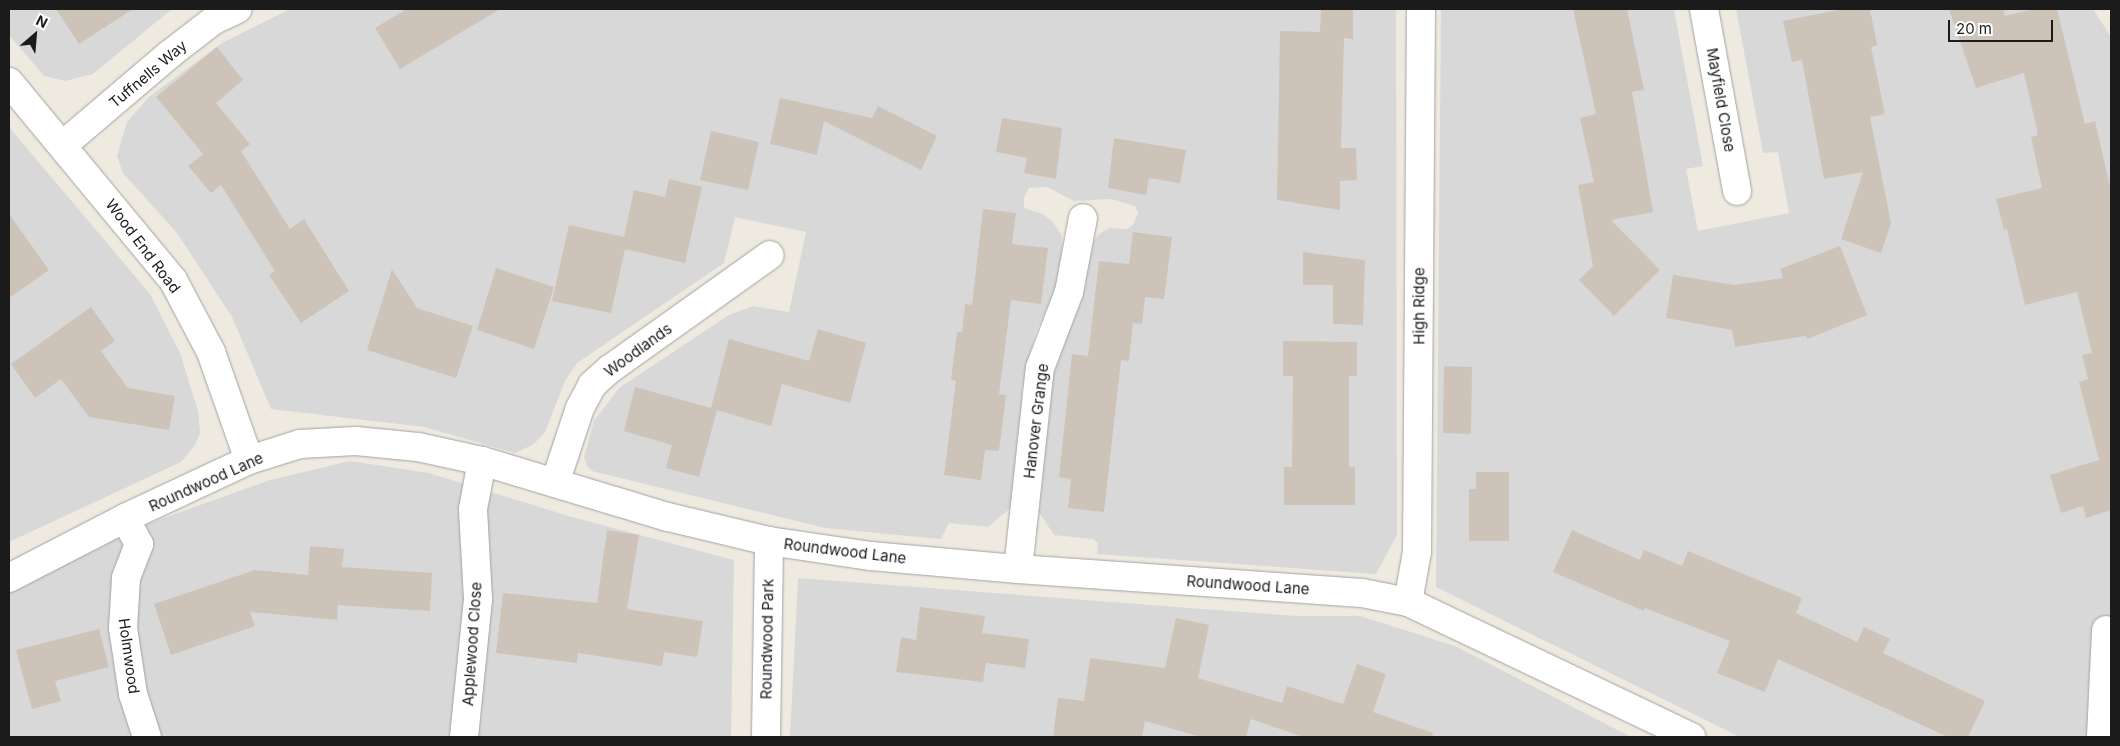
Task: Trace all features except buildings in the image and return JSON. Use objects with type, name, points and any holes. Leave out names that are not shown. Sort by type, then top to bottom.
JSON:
[{"type":"street","name":"Tuffnells Way","points":[[63,145],[170,54],[214,20],[238,9]]},
{"type":"street","name":"High Ridge","points":[[1408,602],[1417,552],[1421,9]]},
{"type":"street","name":"Mayfield Close","points":[[1704,9],[1737,191]]},
{"type":"street","name":"Wood End Road","points":[[9,82],[173,280],[211,352],[249,460]]},
{"type":"street","name":"Hanover Grange","points":[[1018,569],[1040,368],[1069,292],[1083,218]]},
{"type":"street","name":"Woodlands","points":[[555,483],[580,408],[592,385],[610,368],[770,255]]},
{"type":"street","name":"Roundwood Lane","points":[[9,578],[125,518],[249,460],[300,444],[356,441],[418,447],[482,461],[668,518],[769,541],[871,556],[1018,569],[1362,592],[1408,602],[1691,737]]},
{"type":"street","name":"Applewood Close","points":[[464,737],[478,599],[473,509],[482,461]]},
{"type":"street","name":"Holmwood","points":[[125,518],[139,544],[126,578],[123,628],[133,694],[148,737]]},
{"type":"street","name":"Roundwood Park","points":[[766,737],[769,541]]},
{"type":"street","points":[[2101,737],[2106,630]]},
{"type":"shaded area","points":[[9,9],[172,9],[93,74],[65,81],[44,76],[9,35]]},
{"type":"shaded area","points":[[290,9],[1396,9],[1397,535],[1376,574],[1097,554],[1098,543],[1093,539],[1054,535],[1039,512],[1054,367],[1085,288],[1090,246],[1099,234],[1110,228],[1127,229],[1133,225],[1138,213],[1135,206],[1111,199],[1074,201],[1047,187],[1029,188],[1024,197],[1024,208],[1043,214],[1053,222],[1062,236],[1062,262],[1057,288],[1036,331],[1022,388],[1023,442],[1013,506],[988,527],[949,523],[941,539],[825,528],[592,471],[587,466],[584,457],[594,421],[619,388],[729,315],[753,306],[789,312],[806,232],[735,217],[724,263],[577,363],[565,381],[545,432],[534,444],[515,453],[424,427],[271,409],[232,317],[177,233],[123,173],[117,156],[127,122],[150,96],[222,43]]},
{"type":"shaded area","points":[[1441,9],[1674,9],[1703,166],[1686,169],[1698,231],[1789,213],[1778,152],[1763,153],[1736,9],[2093,9],[2111,37],[2111,737],[1740,737],[1436,587]]},
{"type":"shaded area","points":[[9,127],[150,294],[180,353],[198,411],[200,433],[195,445],[181,462],[9,542]]},
{"type":"shaded area","points":[[350,461],[429,473],[572,517],[734,560],[731,737],[9,737],[9,592],[147,524],[270,480]]},
{"type":"shaded area","points":[[798,578],[1296,616],[1360,616],[1455,646],[1631,737],[790,737]]}]
